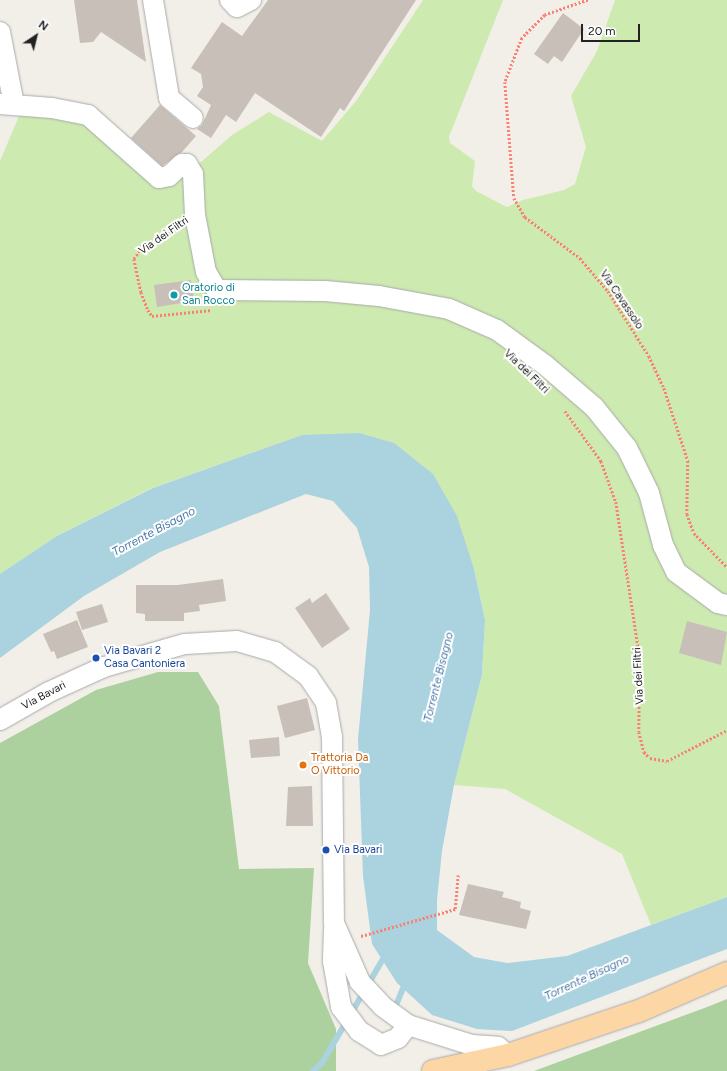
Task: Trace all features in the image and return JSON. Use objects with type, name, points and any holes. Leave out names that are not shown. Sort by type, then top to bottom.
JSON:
[{"type":"main road","points":[[433,1071],[508,1055],[639,1011],[727,973]]},
{"type":"street","points":[[153,0],[169,98],[193,118]]},
{"type":"street","points":[[230,0],[237,7],[250,0]]},
{"type":"street","points":[[0,32],[7,104],[52,108],[88,115],[159,178],[169,176],[182,164],[187,164],[193,174],[195,214],[206,272],[218,290],[325,291],[379,296],[449,309],[497,330],[527,352],[594,407],[627,448],[649,493],[663,545],[676,572],[718,603],[727,605]]},
{"type":"street","name":"Via Bavari","points":[[0,720],[49,692],[104,666],[184,644],[237,641],[275,652],[308,676],[326,703],[332,737],[334,923],[360,982],[382,1006],[408,1024],[472,1045],[498,1048],[508,1055]]},
{"type":"street","points":[[334,923],[333,961],[341,1006],[359,1031],[381,1045],[398,1038],[408,1024]]},
{"type":"path","name":"Via Cavassolo","points":[[588,0],[545,15],[522,38],[505,82],[514,198],[525,217],[580,258],[608,291],[649,356],[664,388],[688,462],[687,514],[694,533],[727,567]]},
{"type":"path","name":"Via dei Filtri","points":[[195,214],[177,229],[140,251],[134,259],[135,269],[141,292],[152,316],[193,310],[216,310]]},
{"type":"path","name":"Via dei Filtri","points":[[562,407],[583,432],[601,461],[616,502],[640,659],[639,732],[644,752],[650,758],[667,761],[727,730]]},
{"type":"path","points":[[359,936],[455,909],[458,875]]},
{"type":"green space","points":[[423,0],[503,0],[449,137],[450,143],[475,161],[472,186],[476,191],[507,207],[523,200],[564,190],[575,184],[586,147],[571,96],[597,51],[615,0],[727,0],[727,897],[651,925],[622,854],[505,789],[454,785],[482,675],[485,620],[474,569],[302,435],[152,488],[57,536],[0,574],[0,161],[22,109],[86,120],[150,177],[186,175],[232,135],[269,112],[322,141],[356,101]]},
{"type":"green space","points":[[158,672],[198,672],[219,706],[239,869],[314,868],[308,963],[336,1029],[336,1071],[0,1071],[0,743],[96,690]]},
{"type":"green space","points":[[727,999],[727,1071],[534,1071],[707,1007]]},
{"type":"water","name":"Torrente Bisagno","points":[[359,433],[394,443],[433,474],[457,516],[474,569],[485,620],[482,675],[454,785],[442,851],[437,900],[437,930],[474,957],[507,963],[567,956],[727,897],[727,949],[512,1031],[477,1029],[432,1015],[397,983],[372,944],[363,876],[358,739],[370,610],[369,567],[357,528],[333,501],[306,494],[160,552],[84,596],[0,658],[0,574],[57,536],[153,488],[302,435]]},
{"type":"building","points":[[74,0],[137,0],[146,62],[101,32],[93,42],[80,43]]},
{"type":"building","points":[[268,0],[416,0],[344,111],[340,108],[321,137],[255,93],[236,122],[226,115],[211,138],[197,129],[202,125],[211,105],[197,96],[203,87],[201,74],[191,68],[222,22],[242,36]]},
{"type":"building","points":[[563,13],[584,29],[562,62],[554,56],[548,64],[534,54]]},
{"type":"building","points":[[160,105],[196,136],[182,152],[162,166],[131,138]]},
{"type":"building","name":"Oratorio di San Rocco","points":[[191,280],[194,301],[157,307],[154,285]]},
{"type":"building","points":[[223,579],[226,601],[199,605],[200,611],[184,613],[184,621],[145,621],[145,614],[136,613],[136,585],[178,585]]},
{"type":"building","points":[[326,593],[350,629],[322,648],[295,608],[310,598],[312,603]]},
{"type":"building","points":[[102,604],[108,622],[82,630],[76,612]]},
{"type":"building","points":[[77,620],[88,647],[57,659],[54,651],[51,652],[43,634]]},
{"type":"building","points":[[687,621],[727,632],[721,665],[679,653]]},
{"type":"building","points":[[307,698],[315,730],[285,738],[277,706]]},
{"type":"building","points":[[279,737],[280,756],[251,758],[249,740]]},
{"type":"building","points":[[312,786],[313,826],[286,826],[288,787]]},
{"type":"building","points":[[468,884],[504,892],[502,897],[521,902],[520,908],[531,911],[526,929],[459,915]]},
{"type":"waterway","points":[[313,1071],[322,1063],[386,954]]},
{"type":"waterway","points":[[397,1003],[405,983]]},
{"type":"place","name":"Oratorio di San Rocco","points":[[174,295]]},
{"type":"place","name":"Via Bavari 2 Casa Cantoniera","points":[[96,658]]},
{"type":"place","name":"Trattoria Da O Vittorio","points":[[303,765]]},
{"type":"place","name":"Via Bavari","points":[[326,850]]}]
